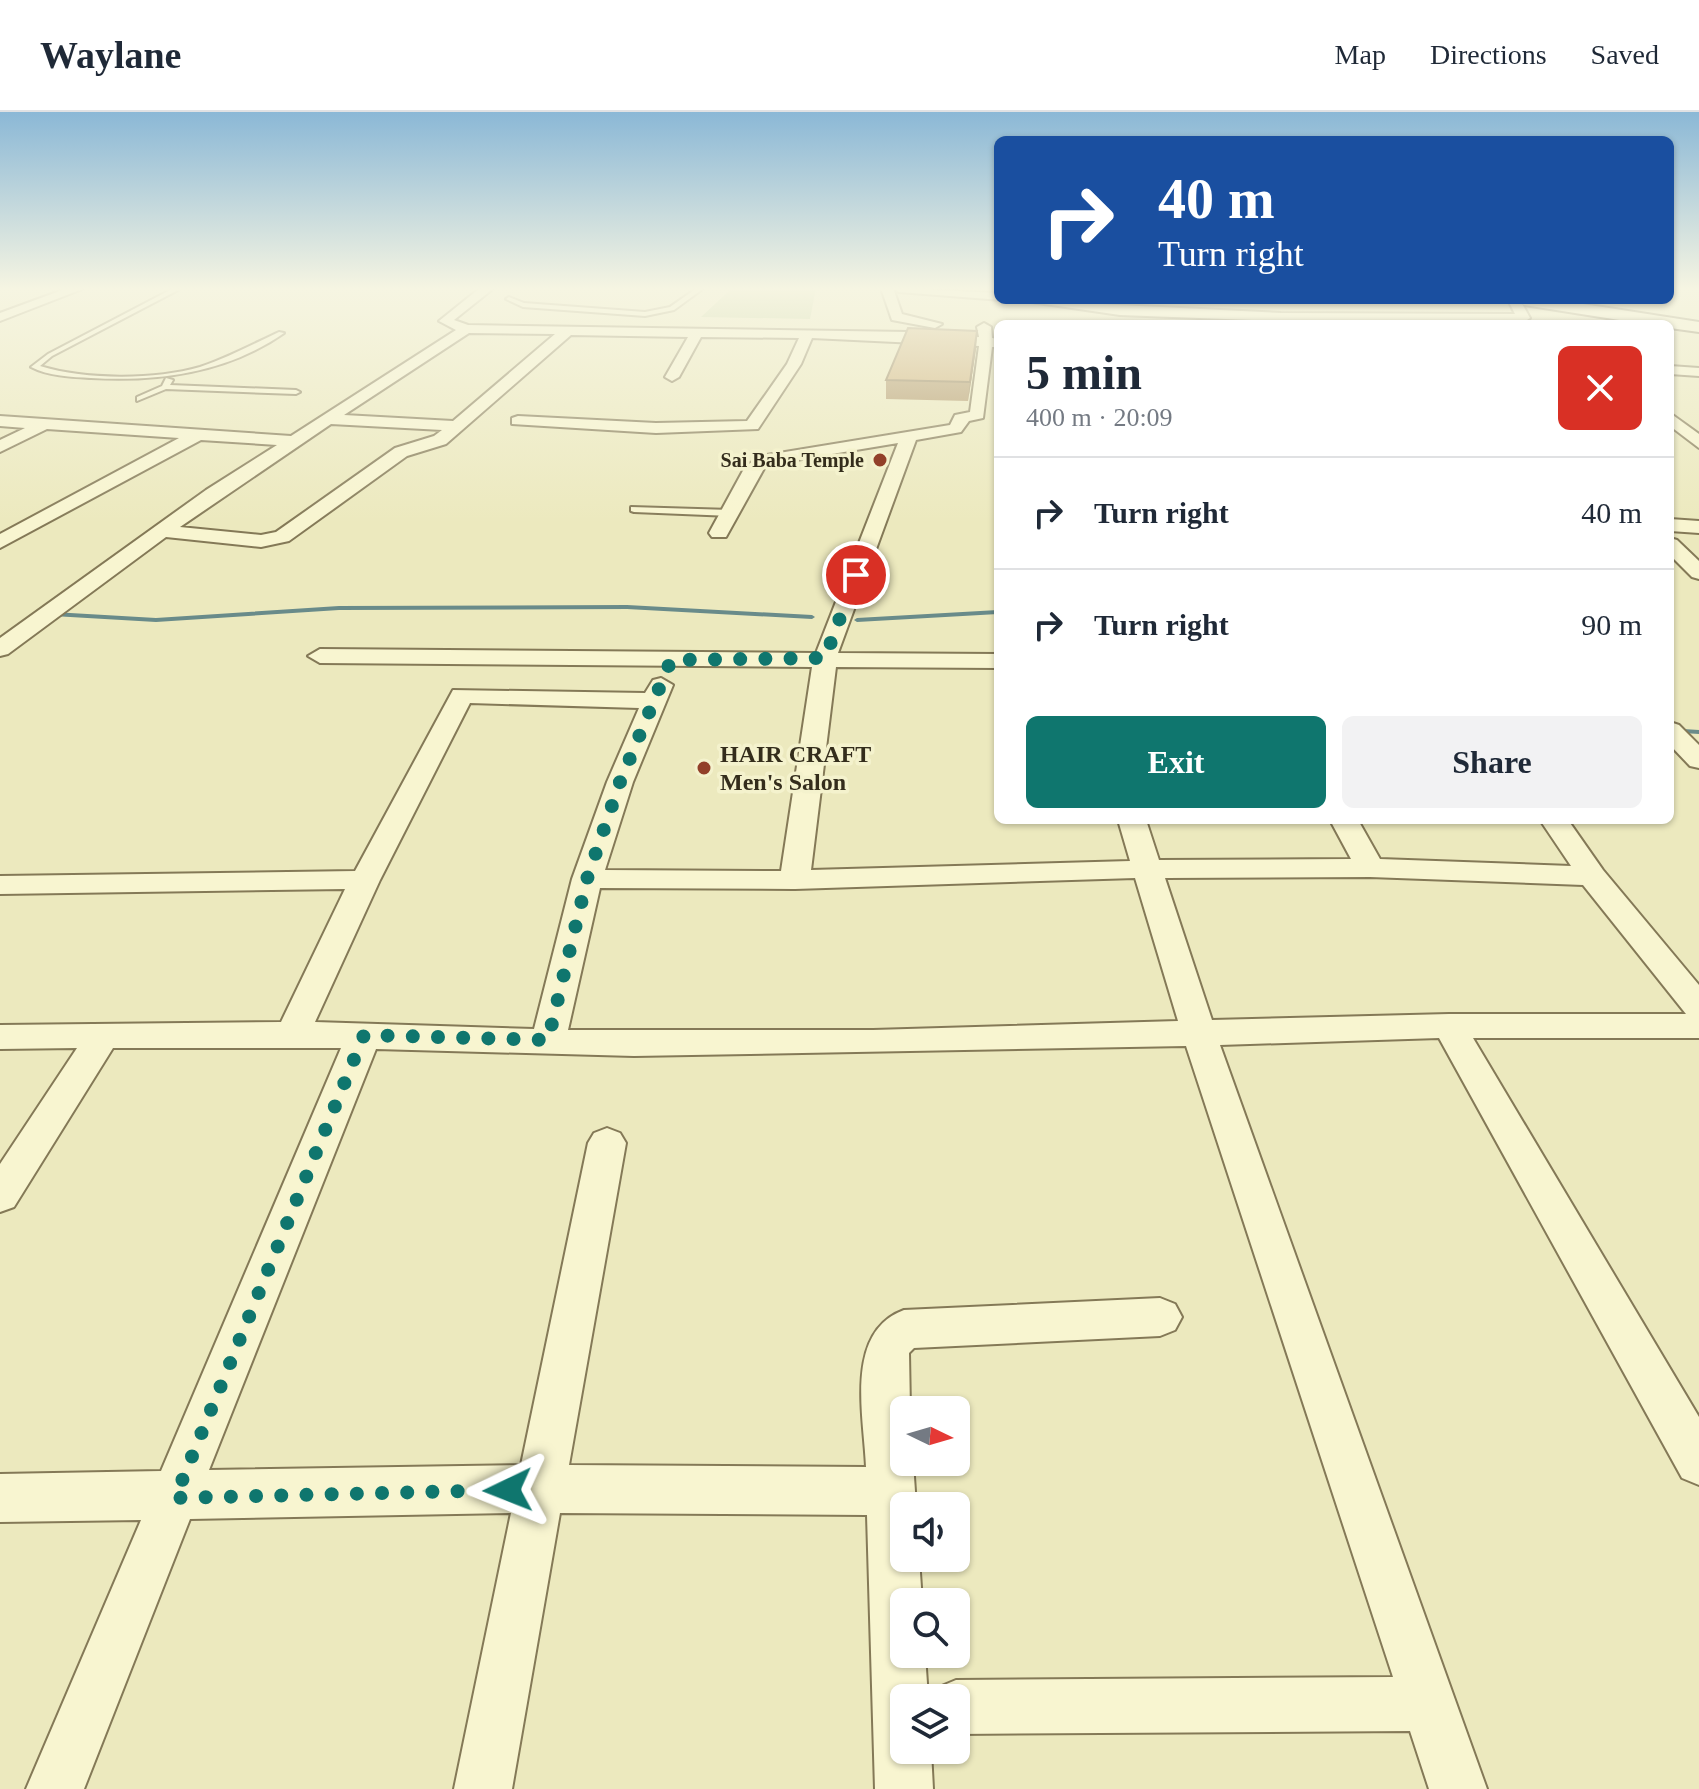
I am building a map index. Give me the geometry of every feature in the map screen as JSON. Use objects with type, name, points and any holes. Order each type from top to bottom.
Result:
[{"type":"street","points":[[0,649],[212,494],[409,366]]},
{"type":"street","points":[[165,531],[261,541],[282,537],[401,452],[433,445],[526,366]]},
{"type":"street","points":[[672,377],[678,366]]},
{"type":"street","points":[[518,421],[656,428],[752,426],[792,366]]},
{"type":"street","points":[[719,533],[754,467],[761,461],[909,436],[961,422],[977,415],[986,366]]},
{"type":"street","points":[[1674,370],[1699,372]]},
{"type":"street","points":[[329,419],[456,426]]},
{"type":"street","points":[[0,421],[296,441]]},
{"type":"street","points":[[1674,421],[1699,443]]},
{"type":"street","points":[[0,447],[44,424]]},
{"type":"street","points":[[0,542],[199,434]]},
{"type":"street","points":[[795,880],[825,658],[909,436]]},
{"type":"street","points":[[1674,525],[1699,527]]},
{"type":"street","points":[[1674,548],[1699,573]]},
{"type":"street","points":[[0,620],[38,619]]},
{"type":"street","points":[[320,656],[994,661]]},
{"type":"street","points":[[548,1040],[587,879],[620,782],[671,660]]},
{"type":"street","points":[[292,1034],[365,880],[462,695],[654,701]]},
{"type":"street","points":[[1674,734],[1699,760]]},
{"type":"street","points":[[1133,824],[1198,1031],[1458,1789]]},
{"type":"street","points":[[1346,824],[1370,868]]},
{"type":"street","points":[[1557,824],[1592,876],[1699,1007]]},
{"type":"street","points":[[587,879],[795,880],[1148,869],[1370,868],[1592,876]]},
{"type":"street","points":[[0,885],[365,880]]},
{"type":"street","points":[[1449,1026],[1699,1462]]},
{"type":"street","points":[[0,1037],[292,1034],[634,1044],[873,1042],[1449,1026],[1699,1026]]},
{"type":"street","points":[[0,1196],[104,1035]]},
{"type":"street","points":[[55,1789],[364,1035]]},
{"type":"street","points":[[483,1789],[607,1143]]},
{"type":"street","points":[[901,1684],[889,1491],[885,1365],[889,1344],[904,1329],[1160,1317]]},
{"type":"street","points":[[0,1498],[175,1498],[539,1489],[889,1491]]},
{"type":"street","points":[[970,1707],[1429,1704]]},
{"type":"street","points":[[903,1764],[904,1789]]},
{"type":"lane","points":[[36,366],[81,375],[169,378],[212,366]]},
{"type":"lane","points":[[165,387],[169,378]]},
{"type":"lane","points":[[140,399],[165,387],[296,392]]},
{"type":"lane","points":[[634,509],[729,513]]},
{"type":"building","points":[[892,366],[972,366],[970,382],[886,380]]},
{"type":"waterway","points":[[53,614],[156,620],[339,608],[627,607],[812,617]]},
{"type":"waterway","points":[[857,620],[994,612]]},
{"type":"waterway","points":[[1686,731],[1699,732]]},
{"type":"place","name":"Sai Baba Temple","points":[[880,460]]},
{"type":"place","name":"HAIR CRAFT Men's Salon","points":[[704,768]]},
{"type":"route","points":[[508,1490],[175,1498],[364,1035],[548,1040],[587,879],[620,782],[671,660],[825,658],[856,575]]}]
